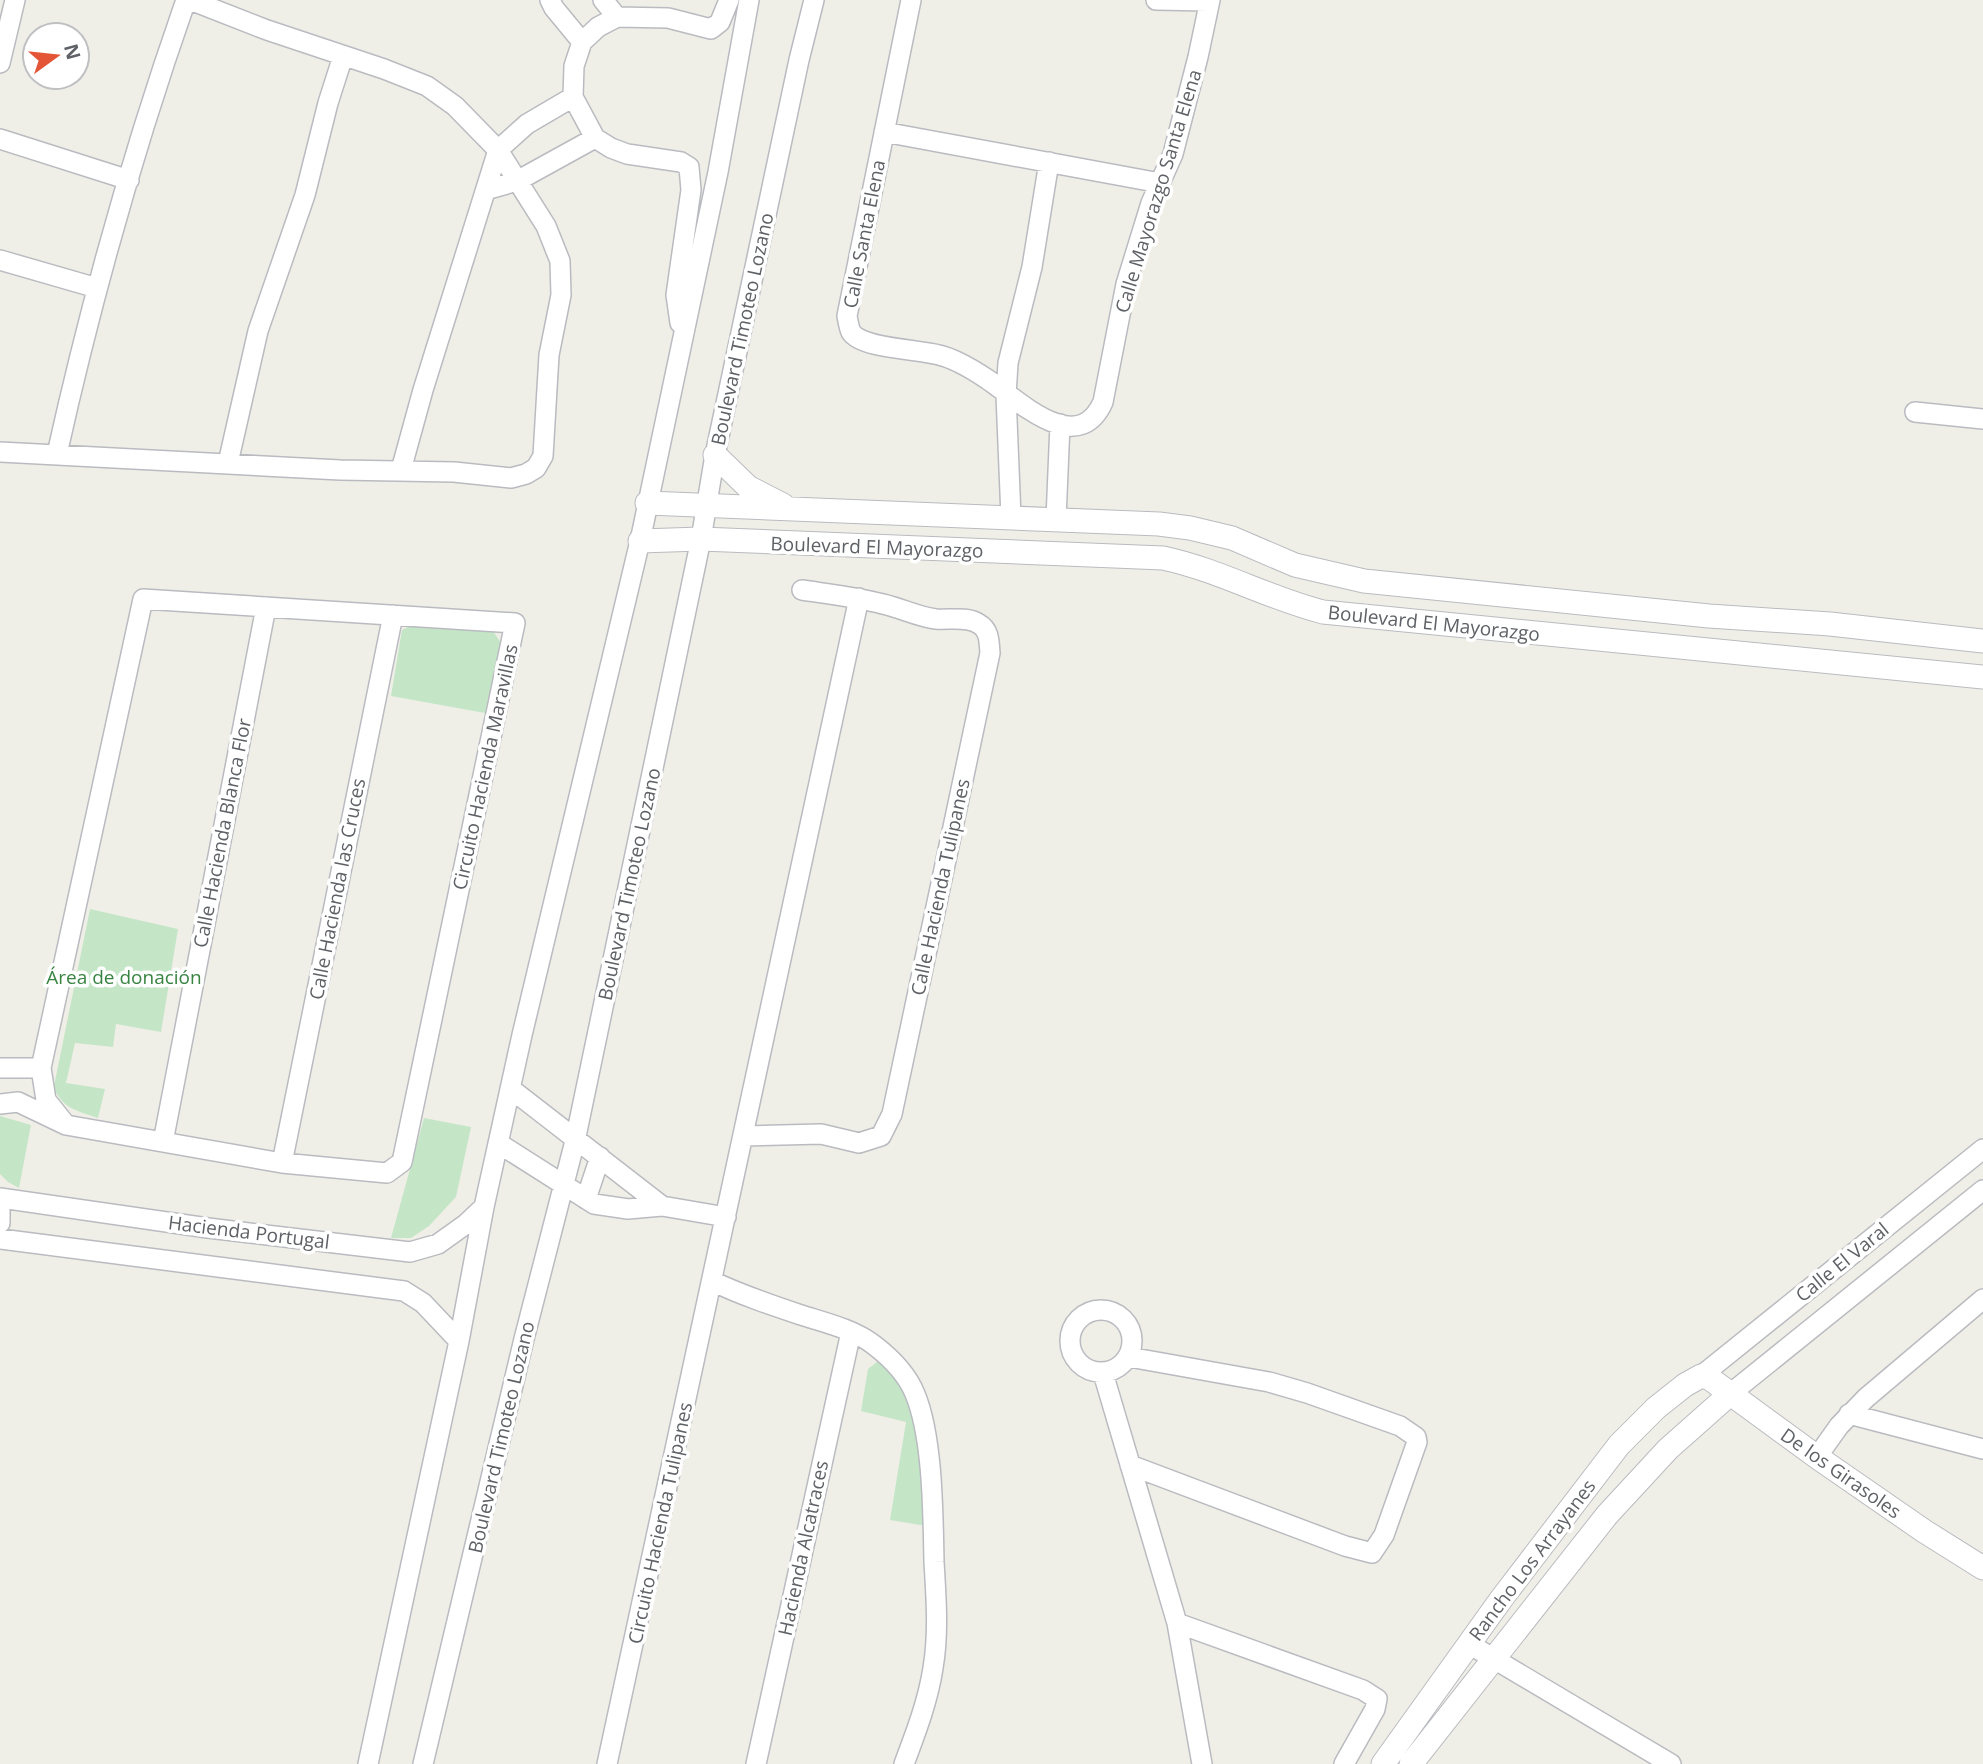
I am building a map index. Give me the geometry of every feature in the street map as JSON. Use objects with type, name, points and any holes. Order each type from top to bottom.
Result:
[{"type":"street","points":[[0,63],[15,0]]},
{"type":"street","points":[[0,452],[340,470],[454,472],[511,478],[526,474],[536,468],[543,456],[549,355],[561,295],[559,261],[546,226],[498,150],[455,106],[427,86],[188,0],[165,60],[97,288],[57,454]]},
{"type":"street","points":[[550,0],[582,42]]},
{"type":"street","points":[[603,0],[617,17]]},
{"type":"street","points":[[683,336],[676,295],[691,190],[689,167],[681,162],[627,154],[595,138],[573,97],[574,66],[582,42],[598,27],[617,17],[668,18],[711,29],[720,22],[729,0]]},
{"type":"street","points":[[368,1764],[510,1089],[640,541],[718,172],[749,0]]},
{"type":"street","name":"Boulevard Timoteo Lozano","points":[[423,1764],[524,1339],[575,1141],[701,540],[715,455],[814,0]]},
{"type":"street","name":"Calle Santa Elena","points":[[911,0],[847,316],[852,332],[860,339],[874,344],[928,352],[953,360],[990,381],[1029,411],[1060,424]]},
{"type":"street","points":[[1156,0],[1210,1]]},
{"type":"street","name":"Calle Mayorazgo Santa Elena","points":[[1060,424],[1081,424],[1091,420],[1103,402],[1126,284],[1151,203],[1173,154],[1210,1]]},
{"type":"street","points":[[228,463],[258,331],[305,195],[343,56]]},
{"type":"street","points":[[401,470],[423,390],[498,150],[527,124],[573,97]]},
{"type":"street","points":[[884,132],[1160,183]]},
{"type":"street","points":[[486,190],[517,180],[595,138]]},
{"type":"street","points":[[0,139],[129,180]]},
{"type":"street","points":[[1043,552],[1022,539],[1011,517],[1006,395],[1008,363],[1032,267],[1049,162]]},
{"type":"street","points":[[0,260],[97,288]]},
{"type":"street","points":[[1915,412],[1983,419]]},
{"type":"street","points":[[1056,519],[1060,424]]},
{"type":"street","points":[[715,455],[748,487],[789,508]]},
{"type":"street","name":"Boulevard El Mayorazgo","points":[[647,503],[1159,524],[1212,533],[1261,549],[1295,565],[1364,581],[1709,616],[1830,624],[1983,640]]},
{"type":"street","name":"Boulevard El Mayorazgo","points":[[640,541],[701,540],[1163,558],[1217,572],[1291,604],[1323,612],[1983,677]]},
{"type":"street","name":"Calle Hacienda Tulipanes","points":[[743,1136],[821,1134],[859,1143],[881,1136],[892,1114],[990,653],[986,630],[979,623],[929,618],[859,598],[802,590]]},
{"type":"street","points":[[498,1143],[594,1204],[611,1208],[645,1209],[662,1206],[726,1217],[859,598]]},
{"type":"street","name":"Circuito Hacienda Maravillas","points":[[0,1104],[18,1102],[66,1125],[282,1163],[387,1173],[402,1162],[515,623],[143,599],[41,1068]]},
{"type":"street","name":"Calle Hacienda Blanca Flor","points":[[163,1142],[266,607]]},
{"type":"street","name":"Calle Hacienda las Cruces","points":[[282,1163],[393,615]]},
{"type":"street","points":[[0,1068],[41,1068],[46,1100],[66,1125]]},
{"type":"street","points":[[510,1089],[662,1206]]},
{"type":"street","name":"Calle El Varal","points":[[1701,1376],[1983,1149]]},
{"type":"street","points":[[586,1199],[600,1157]]},
{"type":"street","name":"Calle El Varal","points":[[1730,1394],[1983,1189]]},
{"type":"street","name":"Hacienda Portugal","points":[[0,1198],[208,1228],[410,1252],[438,1244],[484,1207]]},
{"type":"street","points":[[0,1206],[0,1223]]},
{"type":"street","name":"Circuito Hacienda Tulipanes","points":[[607,1764],[726,1217]]},
{"type":"street","name":"Hacienda Portugal","points":[[0,1239],[404,1291],[423,1303],[459,1341]]},
{"type":"street","points":[[712,1282],[745,1297],[851,1332],[873,1344],[889,1357],[907,1378],[921,1413],[932,1506],[936,1649],[925,1706],[904,1764]]},
{"type":"street","points":[[1817,1457],[1849,1413],[1983,1298]]},
{"type":"street","points":[[1108,1310],[1125,1320],[1133,1338],[1129,1357],[1118,1368],[1103,1373],[1084,1367],[1072,1352],[1070,1343],[1074,1324],[1089,1311],[1108,1310]]},
{"type":"street","name":"Hacienda Alcatraces","points":[[756,1764],[851,1332]]},
{"type":"street","points":[[1129,1357],[1269,1382],[1307,1393],[1400,1426],[1416,1437],[1417,1441],[1384,1535],[1373,1553],[1345,1546],[1130,1465]]},
{"type":"street","points":[[1103,1373],[1177,1623],[1202,1764]]},
{"type":"street","name":"De los Girasoles","points":[[1701,1376],[1709,1378],[1817,1457],[1983,1568]]},
{"type":"street","name":"Rancho Los Arrayanes","points":[[1383,1764],[1469,1644],[1619,1445],[1656,1408],[1701,1376]]},
{"type":"street","name":"Rancho Los Arrayanes","points":[[1411,1764],[1607,1515],[1668,1449],[1730,1394]]},
{"type":"street","points":[[1849,1413],[1983,1449]]},
{"type":"street","points":[[1177,1623],[1363,1690],[1377,1699],[1375,1709],[1344,1764]]},
{"type":"street","points":[[1469,1644],[1671,1764]]},
{"type":"green space","points":[[420,621],[491,628],[501,643],[485,713],[391,696],[402,630]]},
{"type":"green space","name":"Área de donación","points":[[90,909],[178,929],[161,1032],[116,1024],[113,1047],[75,1043],[66,1083],[105,1089],[98,1118],[65,1104],[54,1086]]},
{"type":"green space","points":[[0,1116],[31,1125],[19,1188],[0,1174]]},
{"type":"green space","points":[[424,1118],[471,1127],[456,1197],[429,1226],[411,1238],[391,1238]]},
{"type":"green space","points":[[878,1361],[883,1362],[914,1405],[933,1527],[890,1520],[906,1422],[861,1411],[868,1369]]}]
